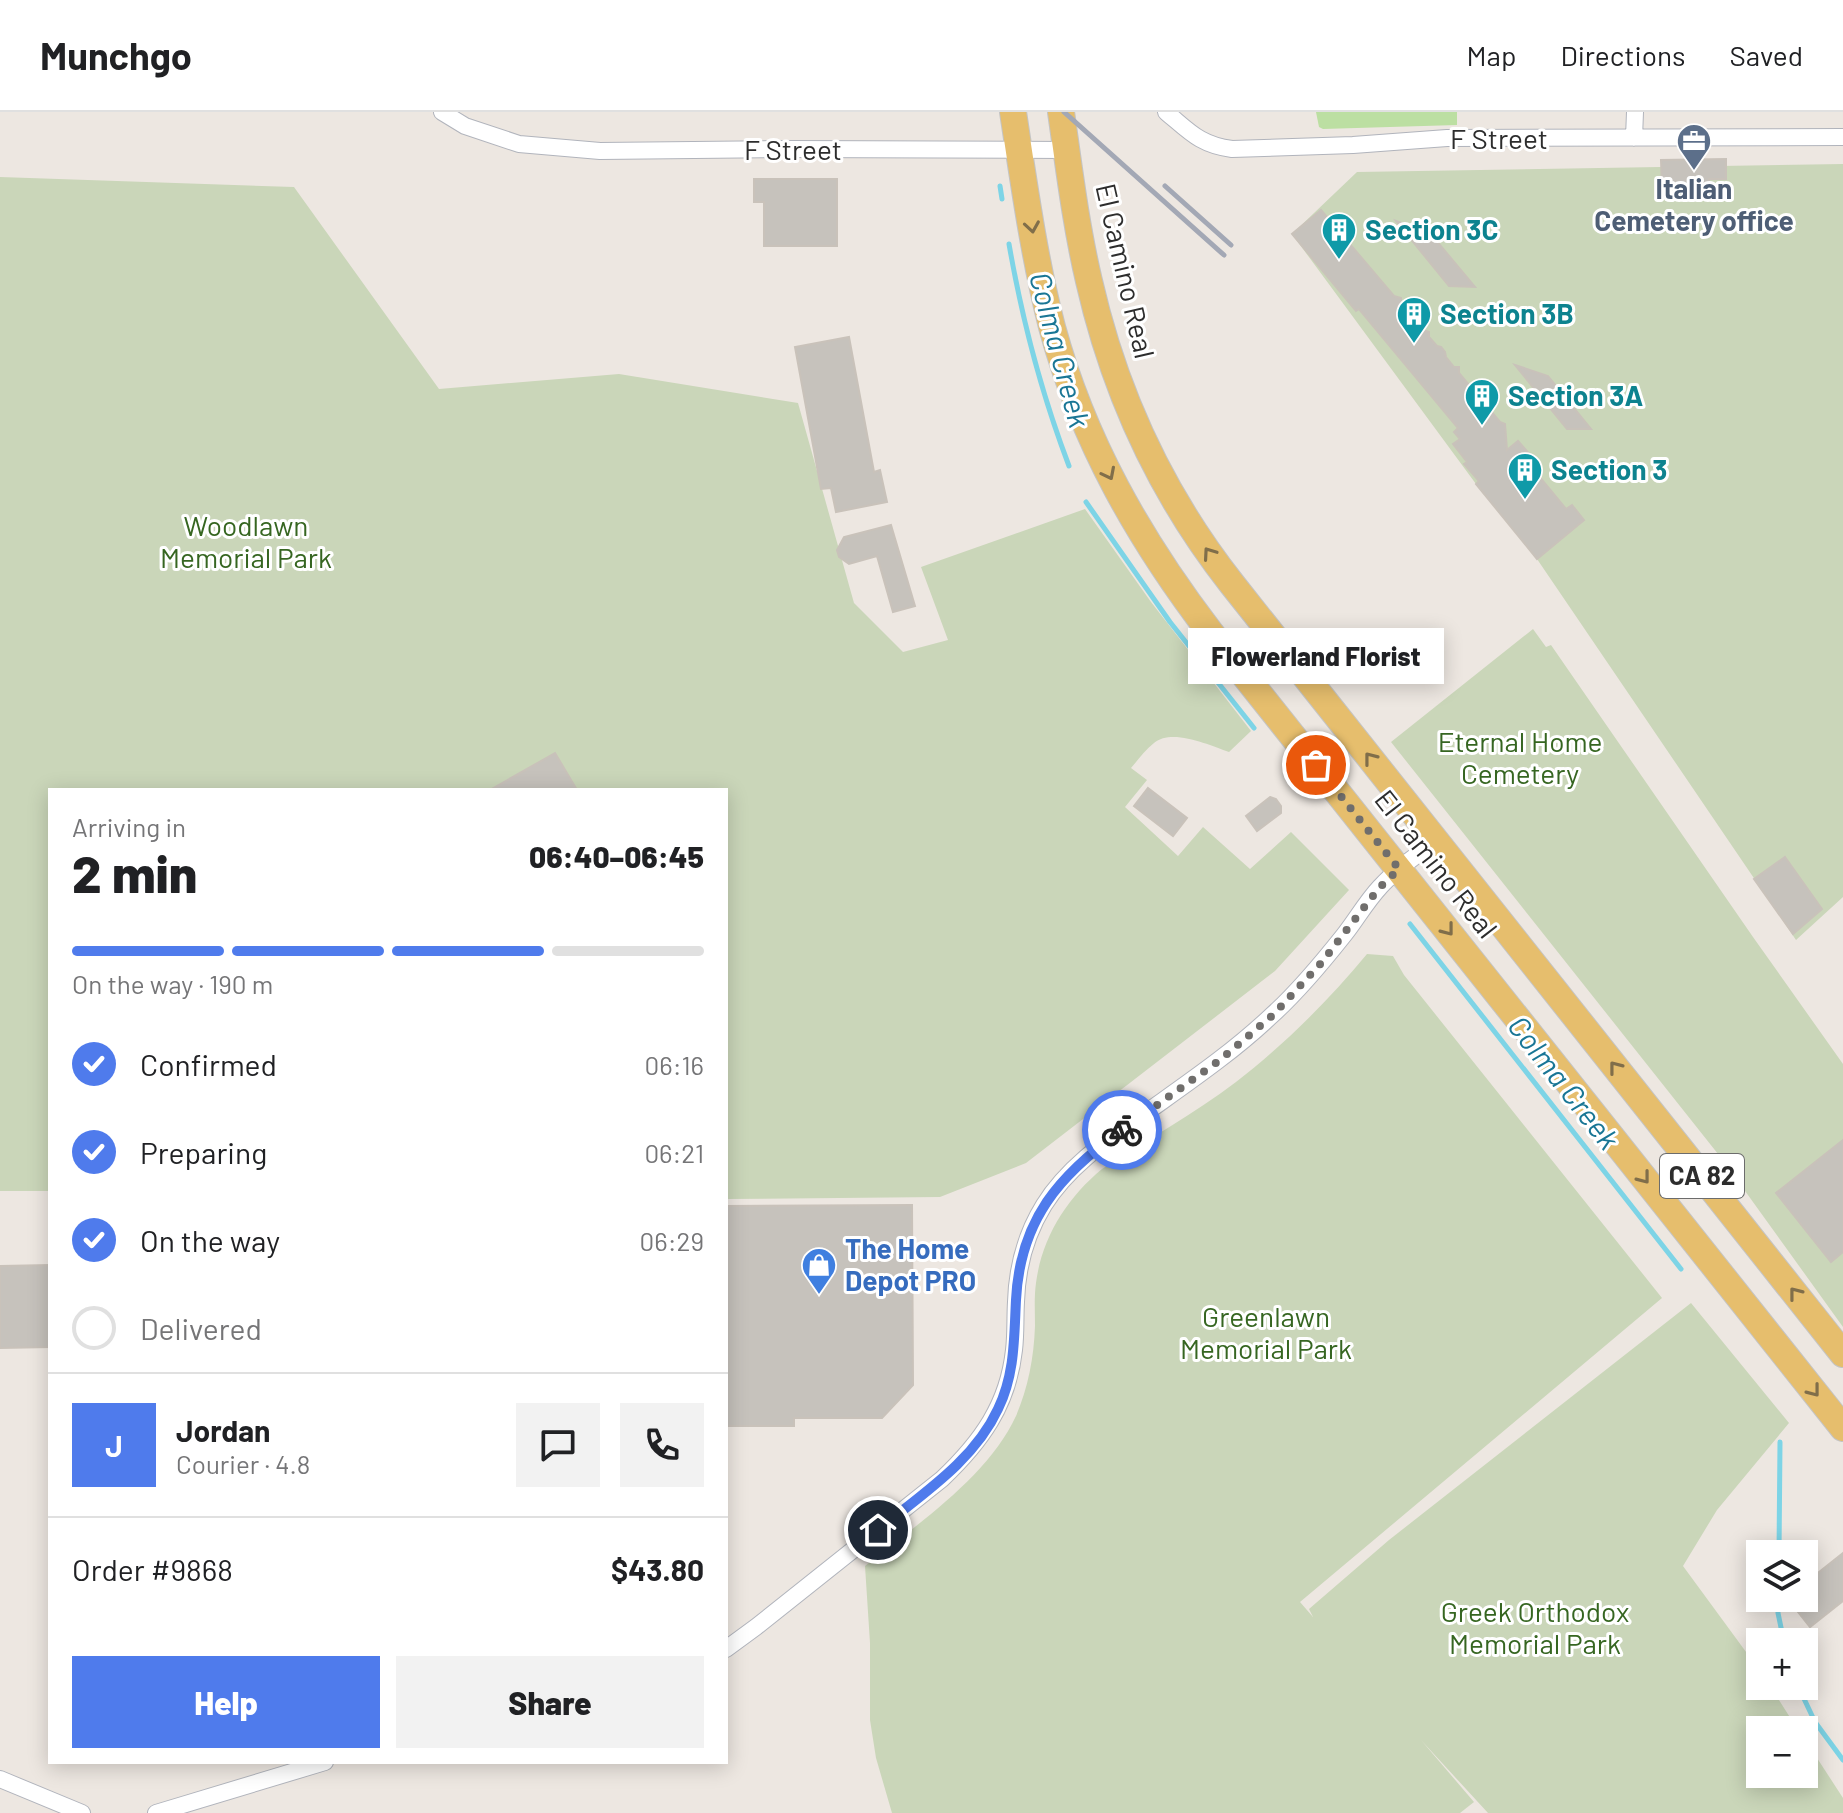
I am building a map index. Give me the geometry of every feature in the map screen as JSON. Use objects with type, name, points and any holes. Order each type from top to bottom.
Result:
[{"type":"main road","name":"El Camino Real","points":[[1013,112],[1041,278],[1057,342],[1088,431],[1121,499],[1150,548],[1187,602],[1843,1428]]},
{"type":"main road","name":"El Camino Real","points":[[1061,112],[1085,261],[1100,325],[1121,388],[1156,465],[1189,523],[1221,570],[1843,1354]]},
{"type":"street","name":"F Street","points":[[442,112],[465,126],[519,144],[600,151],[1067,150]]},
{"type":"street","name":"F Street","points":[[1166,112],[1197,138],[1213,146],[1232,149],[1447,138],[1843,137]]},
{"type":"street","points":[[1634,138],[1635,112]]},
{"type":"street","points":[[728,1648],[930,1488],[964,1458],[983,1434],[998,1409],[1009,1379],[1022,1258],[1042,1208],[1055,1188],[1090,1154],[1220,1060],[1273,1015],[1322,962],[1379,888],[1436,841]]},
{"type":"street","points":[[156,1813],[318,1764]]},
{"type":"street","points":[[0,1779],[82,1813]]},
{"type":"green space","points":[[1316,112],[1457,112],[1457,125],[1323,129],[1319,127]]},
{"type":"green space","points":[[1843,164],[1843,897],[1796,940],[1537,559],[1476,484],[1292,234],[1357,172]]},
{"type":"green space","name":"Woodlawn Memorial Park","points":[[0,177],[294,187],[439,389],[619,374],[798,403],[854,603],[903,652],[948,640],[921,567],[1085,509],[1151,602],[1251,731],[1229,752],[1180,737],[1154,743],[1131,768],[1147,780],[1125,807],[1178,856],[1203,827],[1250,869],[1291,832],[1349,890],[1275,971],[1026,1163],[940,1197],[728,1199],[728,788],[48,788],[48,1191],[0,1191]]},
{"type":"green space","name":"Eternal Home Cemetery","points":[[1533,629],[1546,647],[1551,645],[1843,1064],[1843,1327],[1722,1159],[1391,742]]},
{"type":"green space","name":"Greenlawn Memorial Park","points":[[1367,954],[1393,956],[1404,975],[1662,1298],[1300,1602],[1313,1617],[1309,1609],[1389,1540],[1691,1303],[1789,1423],[1717,1510],[1683,1566],[1746,1652],[1746,1700],[1779,1700],[1789,1716],[1746,1716],[1746,1788],[1818,1788],[1818,1760],[1843,1798],[1843,1813],[1488,1813],[1421,1740],[1474,1802],[1460,1813],[892,1813],[876,1758],[870,1720],[870,1643],[865,1566],[949,1498],[1004,1438],[1016,1416],[1030,1372],[1039,1266],[1050,1234],[1067,1206],[1102,1169],[1204,1105],[1254,1068],[1337,989]]},
{"type":"building","name":"Italian Cemetery office","points":[[1726,159],[1726,179],[1709,179],[1709,187],[1662,188],[1661,160]]},
{"type":"building","points":[[754,179],[837,179],[837,246],[764,246],[764,202],[754,202]]},
{"type":"building","points":[[1321,210],[1394,296],[1401,298],[1401,304],[1409,313],[1415,314],[1415,320],[1423,330],[1429,332],[1429,337],[1441,347],[1454,367],[1459,367],[1459,373],[1505,424],[1507,450],[1518,441],[1533,458],[1528,463],[1566,509],[1572,505],[1584,520],[1537,559],[1476,484],[1479,481],[1464,464],[1467,462],[1453,444],[1460,439],[1454,432],[1458,428],[1292,234]]},
{"type":"building","points":[[1396,221],[1430,233],[1475,287],[1449,286]]},
{"type":"building","points":[[849,337],[874,472],[880,470],[887,502],[836,512],[831,488],[821,489],[795,347]]},
{"type":"building","points":[[1515,365],[1548,376],[1591,429],[1567,429]]},
{"type":"building","points":[[891,525],[915,606],[893,612],[877,556],[849,564],[839,557],[837,550],[844,537]]},
{"type":"building","points":[[555,753],[576,788],[494,788]]},
{"type":"building","points":[[1148,788],[1187,818],[1173,836],[1134,806]]},
{"type":"building","points":[[1270,797],[1281,806],[1281,813],[1257,831],[1246,816]]},
{"type":"building","points":[[1785,857],[1822,909],[1793,934],[1754,879]]},
{"type":"building","points":[[1843,1140],[1843,1252],[1831,1262],[1776,1193]]},
{"type":"building","name":"The Home Depot PRO","points":[[912,1205],[913,1385],[882,1418],[794,1418],[794,1426],[728,1426],[728,1206]]},
{"type":"building","points":[[48,1265],[48,1347],[0,1348],[0,1266]]},
{"type":"building","points":[[1843,1553],[1843,1601],[1810,1627],[1798,1612],[1818,1612],[1818,1573]]},
{"type":"waterway","name":"Colma Creek","points":[[1000,186],[1002,199]]},
{"type":"waterway","name":"Colma Creek","points":[[1009,244],[1034,356],[1069,466]]},
{"type":"waterway","name":"Colma Creek","points":[[1086,502],[1170,622],[1254,728]]},
{"type":"waterway","name":"Colma Creek","points":[[1410,924],[1681,1269]]},
{"type":"waterway","name":"Colma Creek","points":[[1779,1540],[1780,1442]]},
{"type":"waterway","name":"Colma Creek","points":[[1778,1612],[1781,1628]]},
{"type":"waterway","name":"Colma Creek","points":[[1805,1700],[1815,1722],[1843,1760]]},
{"type":"railway","points":[[1064,112],[1224,255]]},
{"type":"railway","points":[[1165,186],[1231,245]]},
{"type":"way so far","points":[[1122,1130],[1220,1060],[1273,1015],[1322,962],[1379,888],[1399,869],[1316,765]]},
{"type":"place","name":"Italian Cemetery office","points":[[1694,172]]},
{"type":"place","name":"Section 3C","points":[[1339,261]]},
{"type":"place","name":"Section 3B","points":[[1414,345]]},
{"type":"place","name":"Section 3A","points":[[1482,427]]},
{"type":"place","name":"Section 3","points":[[1525,501]]},
{"type":"place","name":"Flowerland Florist","points":[[1316,765]]},
{"type":"place","name":"The Home Depot PRO","points":[[819,1296]]},
{"type":"route","points":[[878,1530],[942,1479],[983,1434],[998,1409],[1009,1379],[1014,1352],[1018,1280],[1030,1234],[1055,1188],[1090,1154],[1122,1130]]},
{"type":"park label","name":"Greek Orthodox Memorial Park","points":[[1535,1628]]}]
